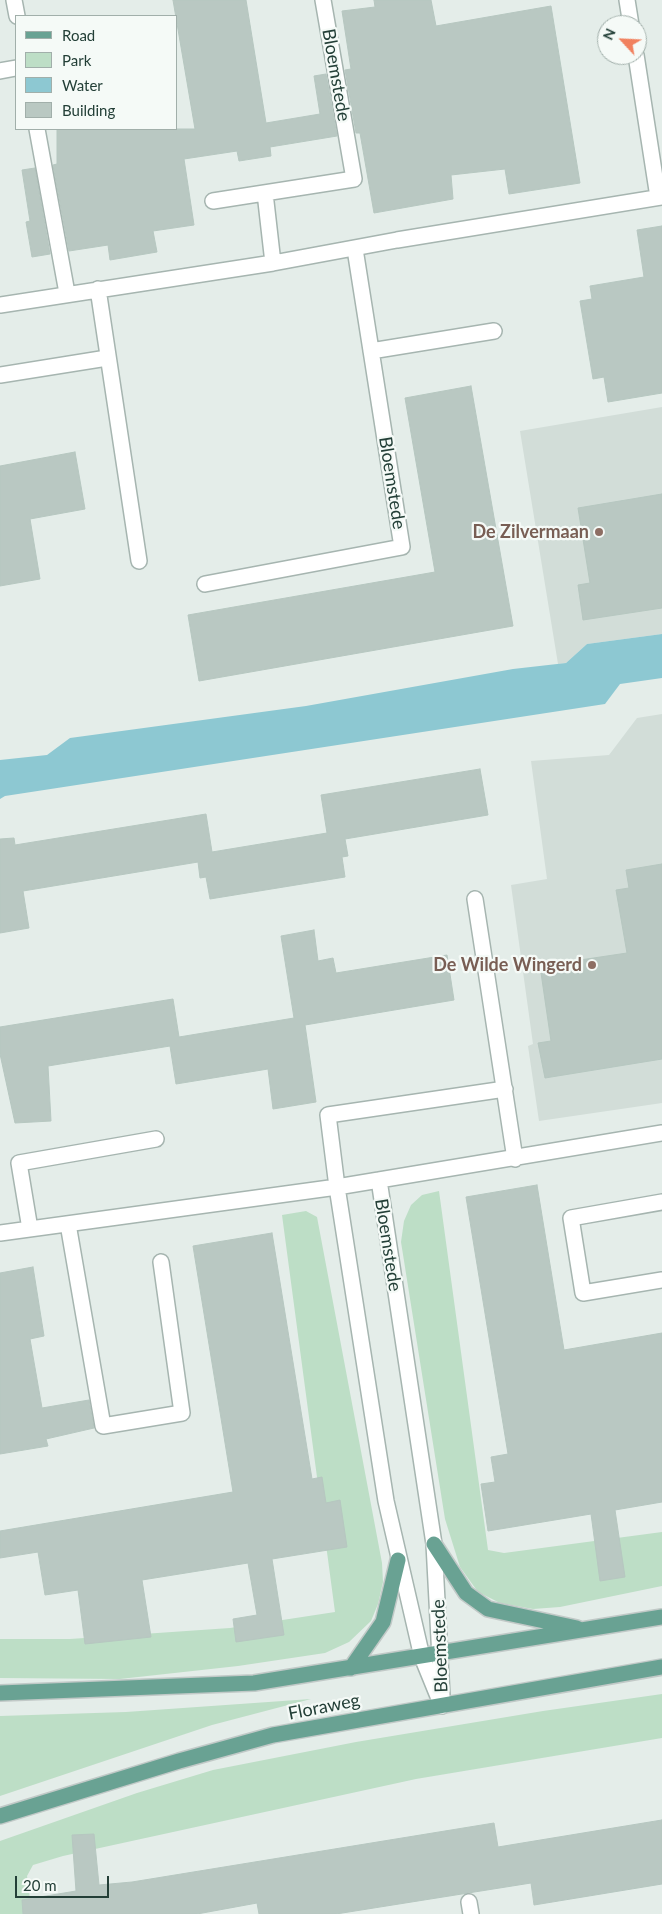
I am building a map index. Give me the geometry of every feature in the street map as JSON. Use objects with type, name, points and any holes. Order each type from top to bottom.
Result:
[{"type":"main road","points":[[434,1544],[466,1593],[488,1609],[586,1630]]},
{"type":"main road","points":[[351,1668],[383,1622],[398,1560]]},
{"type":"main road","name":"Floraweg","points":[[0,1693],[254,1683],[662,1617]]},
{"type":"main road","name":"Floraweg","points":[[0,1816],[179,1761],[273,1736],[662,1667]]},
{"type":"street","points":[[14,0],[16,15]]},
{"type":"street","name":"Bloemstede","points":[[213,201],[354,179],[323,0]]},
{"type":"street","points":[[627,0],[629,15]]},
{"type":"street","points":[[0,305],[67,293],[273,263],[397,240],[660,197],[638,65]]},
{"type":"street","points":[[0,71],[15,68]]},
{"type":"street","points":[[36,130],[67,293]]},
{"type":"street","points":[[265,194],[273,263]]},
{"type":"street","name":"Bloemstede","points":[[205,584],[402,547],[355,249]]},
{"type":"street","points":[[98,289],[139,561]]},
{"type":"street","points":[[371,351],[494,331]]},
{"type":"street","points":[[0,375],[107,358]]},
{"type":"street","points":[[475,899],[515,1159]]},
{"type":"street","points":[[337,1187],[328,1115],[505,1089]]},
{"type":"street","name":"Bloemstede","points":[[0,1234],[337,1187],[515,1159],[662,1133]]},
{"type":"street","points":[[30,1229],[19,1163],[156,1139]]},
{"type":"street","name":"Bloemstede","points":[[379,1180],[434,1544],[441,1653],[442,1706]]},
{"type":"street","name":"Bloemstede","points":[[337,1187],[384,1491],[398,1560],[422,1657],[442,1706]]},
{"type":"street","points":[[662,1202],[571,1218],[583,1293],[662,1280]]},
{"type":"street","points":[[68,1224],[103,1426],[182,1414],[161,1262]]},
{"type":"shaded area","name":"De Zilvermaan","points":[[662,407],[662,634],[587,644],[566,663],[558,664],[520,431]]},
{"type":"shaded area","name":"De Wilde Wingerd","points":[[662,714],[662,1103],[539,1121],[528,1046],[533,1044],[511,885],[547,879],[531,761],[609,755],[637,718]]},
{"type":"green space","points":[[439,1191],[488,1550],[504,1553],[662,1532],[662,1586],[560,1607],[533,1609],[500,1603],[478,1592],[460,1567],[445,1519],[401,1242],[404,1221],[411,1205],[422,1195]]},
{"type":"green space","points":[[306,1211],[317,1217],[382,1563],[383,1582],[378,1604],[371,1621],[349,1642],[325,1653],[238,1666],[120,1679],[0,1678],[0,1639],[70,1639],[230,1628],[335,1612],[282,1215]]},
{"type":"green space","points":[[662,1694],[662,1738],[416,1779],[63,1856],[33,1865],[27,1876],[32,1914],[0,1914],[0,1841],[137,1793],[213,1770],[356,1742],[543,1711]]},
{"type":"green space","points":[[311,1699],[212,1725],[0,1796],[0,1716],[126,1712]]},
{"type":"water","points":[[662,634],[662,678],[620,684],[605,704],[5,796],[0,799],[0,760],[47,755],[70,738],[306,706],[513,669],[566,663],[587,644]]},
{"type":"building","points":[[173,0],[246,0],[266,123],[320,114],[314,76],[326,74],[337,136],[270,147],[271,156],[239,161],[237,151],[184,159],[194,225],[153,231],[157,252],[110,260],[108,245],[69,251],[53,165],[57,164],[57,130],[195,129],[178,29],[178,15],[176,15]]},
{"type":"building","points":[[374,0],[431,0],[436,26],[551,6],[580,183],[509,194],[505,169],[451,175],[453,199],[374,213],[360,133],[356,133],[345,70],[351,69],[342,11],[375,7]]},
{"type":"building","points":[[35,168],[50,254],[32,257],[26,222],[30,221],[22,170]]},
{"type":"building","points":[[662,226],[662,393],[608,402],[604,377],[593,379],[580,301],[592,299],[590,286],[644,277],[637,230]]},
{"type":"building","points":[[471,386],[513,626],[199,681],[188,615],[435,572],[405,398]]},
{"type":"building","points":[[75,452],[85,509],[30,519],[40,579],[0,586],[0,466]]},
{"type":"building","points":[[662,494],[662,608],[583,620],[578,585],[590,583],[578,508]]},
{"type":"building","points":[[480,769],[488,815],[345,839],[348,856],[342,857],[345,877],[210,899],[206,877],[200,878],[198,862],[23,891],[29,928],[0,933],[0,839],[14,838],[15,845],[206,814],[212,852],[327,833],[321,795]]},
{"type":"building","points":[[662,864],[662,1059],[545,1078],[538,1043],[551,1041],[540,966],[627,953],[616,890],[629,888],[626,870]]},
{"type":"building","points":[[314,930],[318,961],[333,958],[336,973],[447,955],[454,1000],[305,1025],[316,1102],[273,1109],[268,1069],[176,1084],[170,1046],[48,1066],[51,1121],[15,1123],[0,1054],[0,1027],[173,999],[179,1037],[294,1018],[281,936]]},
{"type":"building","points":[[537,1185],[564,1350],[662,1333],[662,1502],[615,1510],[625,1577],[600,1581],[591,1514],[488,1531],[481,1484],[495,1482],[491,1457],[508,1454],[466,1197]]},
{"type":"building","points":[[272,1233],[312,1479],[322,1477],[326,1503],[340,1500],[347,1547],[272,1559],[284,1635],[236,1642],[233,1619],[257,1615],[248,1563],[142,1580],[151,1637],[85,1644],[78,1590],[45,1595],[38,1552],[0,1558],[0,1531],[233,1492],[193,1246]]},
{"type":"building","points":[[33,1267],[44,1336],[30,1339],[42,1408],[89,1400],[94,1428],[46,1439],[48,1446],[0,1454],[0,1273]]},
{"type":"building","points":[[662,1820],[662,1884],[534,1905],[531,1883],[336,1914],[259,1914],[257,1903],[197,1914],[23,1914],[22,1900],[76,1891],[72,1835],[94,1834],[99,1885],[132,1882],[494,1823],[498,1847]]},
{"type":"place","name":"De Zilvermaan","points":[[599,532]]},
{"type":"place","name":"De Wilde Wingerd","points":[[592,965]]}]
